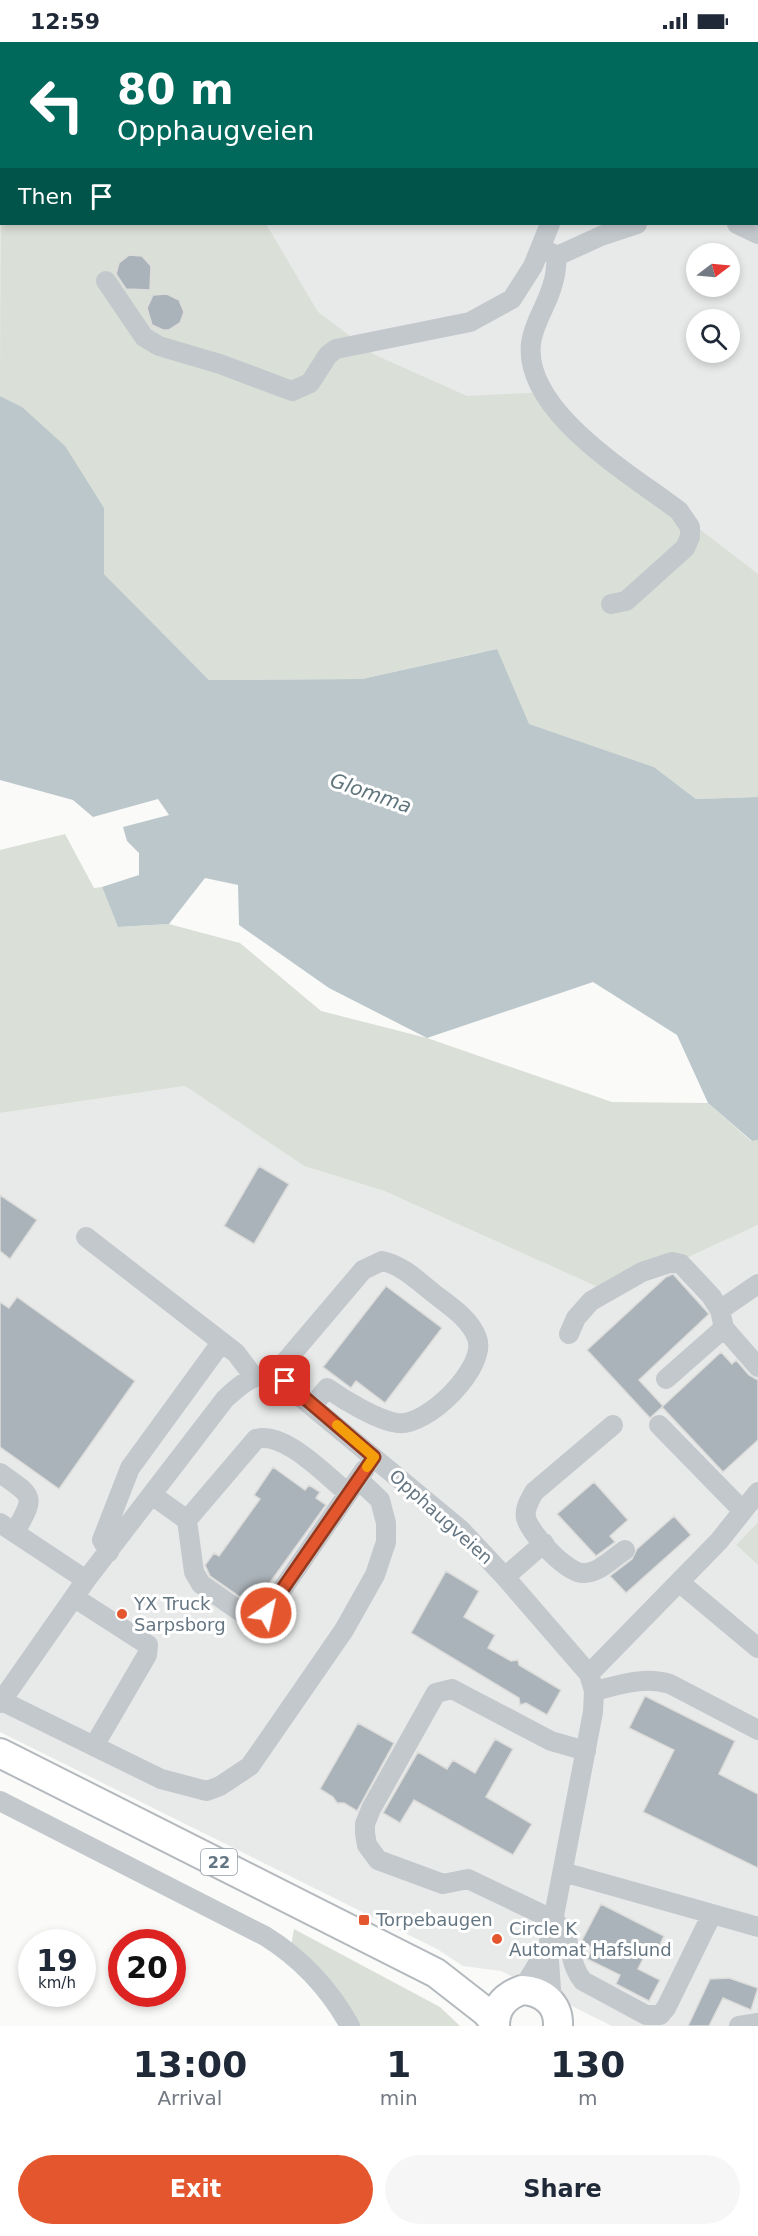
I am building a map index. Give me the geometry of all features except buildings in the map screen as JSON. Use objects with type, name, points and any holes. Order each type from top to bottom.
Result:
[{"type":"highway","name":"22","points":[[0,1753],[436,1973],[486,2012],[495,2024]]},
{"type":"highway","name":"22","points":[[436,1973],[518,1992],[537,1992],[559,2018]]},
{"type":"highway","name":"22","points":[[495,2024],[499,2006],[518,1992]]},
{"type":"street","points":[[550,225],[549,252],[553,284],[531,341],[532,369],[537,383],[550,403],[573,429],[679,511],[690,527],[689,542],[670,563],[626,601],[611,604]]},
{"type":"street","points":[[106,281],[144,337],[159,346],[220,364],[292,391],[310,383],[328,355],[336,349],[470,322],[512,299],[533,266],[549,252],[634,225]]},
{"type":"street","points":[[739,225],[758,234]]},
{"type":"street","points":[[86,1237],[244,1362],[254,1377]]},
{"type":"street","points":[[187,1520],[256,1439],[266,1436],[288,1444],[353,1486],[380,1500],[386,1523],[386,1542],[375,1575],[344,1630],[250,1766],[220,1786],[207,1791],[161,1779],[0,1702],[86,1580],[225,1399],[254,1377],[263,1374],[274,1375],[363,1270],[382,1261],[404,1270],[459,1314],[478,1338],[477,1361],[448,1398],[405,1424],[390,1421],[354,1406],[327,1388],[314,1405]]},
{"type":"street","points":[[569,1334],[576,1318],[591,1301],[642,1272],[672,1262],[681,1264],[711,1296],[722,1319],[758,1367]]},
{"type":"street","points":[[666,1380],[758,1284]]},
{"type":"street","points":[[109,1552],[102,1540],[130,1468],[221,1343]]},
{"type":"street","name":"Opphaugveien","points":[[274,1375],[314,1405],[460,1530],[505,1577],[592,1682]]},
{"type":"street","points":[[613,1425],[534,1492],[526,1506],[526,1518],[565,1567],[575,1573],[596,1570],[625,1550]]},
{"type":"street","points":[[659,1425],[743,1511]]},
{"type":"street","points":[[152,1495],[187,1520],[194,1572],[201,1584],[248,1617],[255,1619],[266,1613],[374,1457]]},
{"type":"street","points":[[0,1473],[26,1491],[29,1497],[29,1508],[8,1528],[86,1580]]},
{"type":"street","points":[[518,1992],[548,1947],[586,1751],[592,1682],[679,1582],[719,1541],[758,1492]]},
{"type":"street","points":[[505,1577],[544,1543]]},
{"type":"street","points":[[679,1582],[758,1648]]},
{"type":"street","points":[[75,1598],[148,1646],[147,1655],[94,1746]]},
{"type":"street","points":[[592,1682],[659,1680],[758,1730]]},
{"type":"street","points":[[586,1751],[551,1741],[452,1689],[436,1693],[365,1824],[367,1845],[378,1860],[443,1884],[468,1879],[554,1920],[564,1930],[570,1942],[577,1974],[583,1982],[653,2017],[666,2008],[712,1914]]},
{"type":"street","points":[[0,1801],[265,1936],[290,1952],[310,1970],[337,2002],[350,2026]]},
{"type":"street","points":[[563,1872],[758,1927]]},
{"type":"street","points":[[548,1947],[559,2018]]},
{"type":"street","points":[[739,2026],[758,2023]]},
{"type":"shaded area","points":[[1,225],[758,225],[758,797],[0,396]]},
{"type":"shaded area","points":[[1,225],[267,225],[318,312],[375,355],[467,396],[547,392],[641,484],[758,574],[758,797],[696,799],[654,767],[528,724],[496,649],[362,679],[209,680],[104,574],[104,508],[22,407],[0,396]]},
{"type":"shaded area","points":[[65,834],[94,888],[102,887],[118,927],[169,924],[240,943],[321,1011],[427,1038],[612,1102],[708,1103],[751,1141],[758,1140],[758,1225],[611,1293],[384,1191],[304,1166],[185,1086],[0,1113],[0,850]]},
{"type":"shaded area","points":[[185,1086],[304,1166],[384,1191],[611,1293],[758,1225],[758,1522],[736,1545],[758,1565],[758,2026],[612,2026],[501,1971],[463,1966],[437,1949],[0,1732],[0,1113]]},
{"type":"shaded area","points":[[758,1522],[758,1565],[736,1545]]},
{"type":"shaded area","points":[[294,1929],[440,2007],[460,2026],[350,2026],[290,1952]]},
{"type":"water","name":"Glomma","points":[[0,396],[22,407],[65,446],[104,508],[104,574],[209,680],[362,679],[497,649],[529,724],[654,767],[696,799],[758,797],[758,1140],[752,1141],[708,1103],[677,1035],[593,982],[427,1038],[329,988],[239,925],[238,885],[205,878],[169,924],[118,927],[102,887],[139,875],[139,853],[127,841],[123,827],[169,815],[158,799],[93,817],[73,800],[0,780]]},
{"type":"slow traffic","points":[[337,1425],[374,1457],[367,1467]]},
{"type":"place","name":"YX Truck Sarpsborg","points":[[122,1614]]},
{"type":"place","name":"Torpebaugen","points":[[364,1920]]},
{"type":"place","name":"Circle K Automat Hafslund","points":[[497,1939]]},
{"type":"route","points":[[266,1613],[374,1457],[285,1381]]}]
